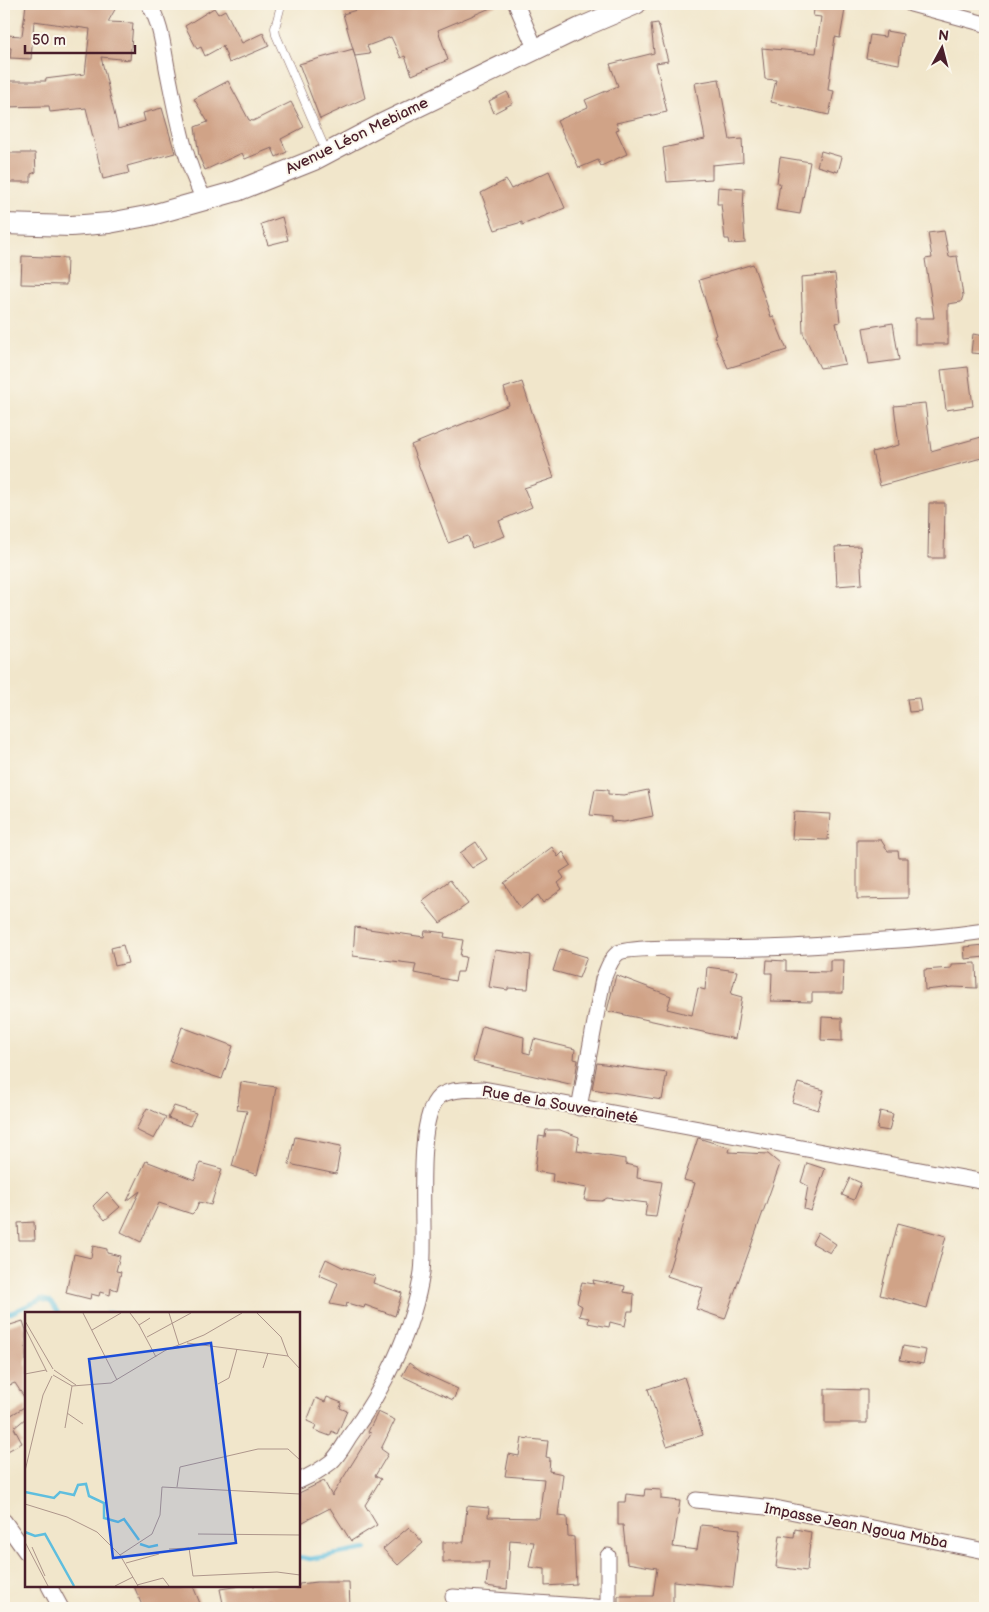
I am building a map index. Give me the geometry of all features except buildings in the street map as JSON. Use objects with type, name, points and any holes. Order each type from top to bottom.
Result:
[{"type":"street","points":[[148,4],[160,28],[179,129],[192,176],[205,201]]},
{"type":"street","points":[[516,4],[536,50]]},
{"type":"street","name":"Avenue Léon Mebiame","points":[[4,224],[71,226],[109,223],[205,201],[237,191],[327,153],[382,124],[580,28],[636,4]]},
{"type":"street","points":[[911,4],[985,24]]},
{"type":"street","points":[[579,1108],[603,979],[610,962],[618,953],[629,950],[691,948],[766,950],[818,947],[940,938],[985,931]]},
{"type":"street","name":"Rue de la Souveraineté","points":[[300,1480],[333,1461],[374,1402],[409,1320],[422,1272],[425,1140],[430,1111],[439,1096],[454,1091],[483,1090],[985,1182]]},
{"type":"street","name":"Impasse Jean Ngoua Mbba","points":[[696,1500],[776,1508],[985,1551]]},
{"type":"street","points":[[4,1521],[25,1551]]},
{"type":"street","points":[[453,1597],[608,1607],[608,1556]]},
{"type":"street","points":[[56,1588],[61,1608]]},
{"type":"lane","points":[[280,8],[275,28],[276,35],[327,153]]},
{"type":"waterway","points":[[4,1312],[11,1313],[41,1299],[51,1302],[57,1312]]},
{"type":"waterway","points":[[300,1557],[310,1559],[366,1549]]}]
